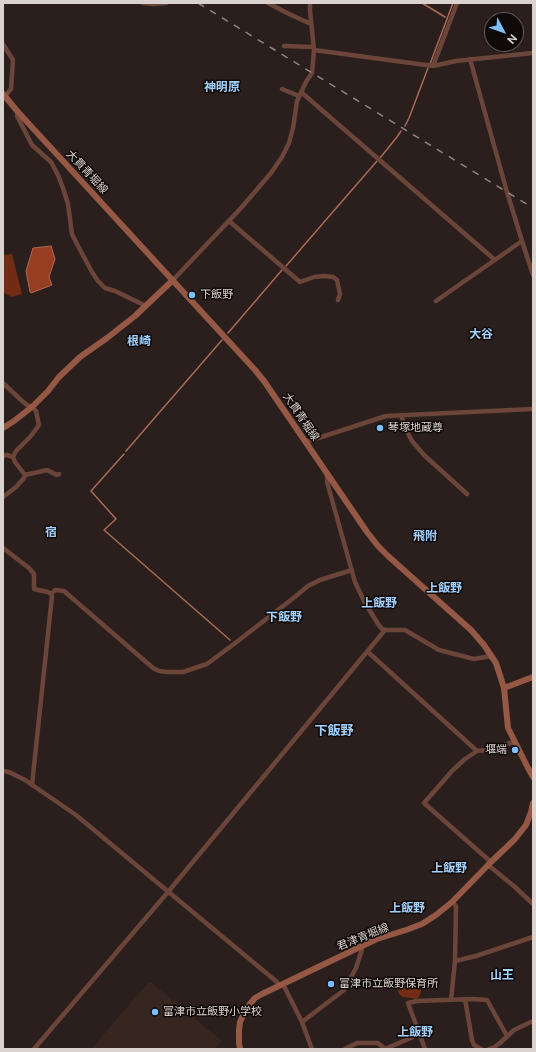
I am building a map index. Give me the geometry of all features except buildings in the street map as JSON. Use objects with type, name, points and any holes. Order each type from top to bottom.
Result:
[{"type":"main road","name":"大貫青堀線","points":[[4,95],[255,370],[378,546],[471,630],[484,645],[496,663],[504,688],[508,728],[533,777]]},
{"type":"main road","points":[[3,428],[32,407],[59,377],[80,357],[120,329],[173,280]]},
{"type":"main road","points":[[504,688],[533,677]]},
{"type":"main road","name":"君津青堀線","points":[[240,1049],[239,1030],[242,1015],[256,998],[377,939],[422,924],[436,915],[452,902],[489,863],[515,839],[526,825],[533,803]]},
{"type":"street","points":[[143,3],[166,3]]},
{"type":"street","points":[[268,3],[311,24]]},
{"type":"street","points":[[173,280],[229,222],[257,190],[282,157],[289,143],[297,101],[312,73],[314,48],[310,3]]},
{"type":"street","points":[[433,66],[457,3]]},
{"type":"street","points":[[3,44],[13,60],[11,89],[4,95]]},
{"type":"street","points":[[284,46],[314,48],[433,66],[470,59],[533,53]]},
{"type":"street","points":[[470,59],[533,275]]},
{"type":"street","points":[[282,89],[300,94],[495,260]]},
{"type":"street","points":[[18,112],[16,116],[32,145],[51,162],[58,175],[68,204],[72,234],[92,272],[105,288],[115,291],[146,306]]},
{"type":"street","points":[[229,222],[300,282],[314,277],[333,277],[336,280],[340,294],[338,300]]},
{"type":"street","points":[[436,301],[522,241]]},
{"type":"street","points":[[3,383],[21,400],[36,411],[39,425],[31,436],[16,451],[13,457],[14,462],[25,474]]},
{"type":"street","points":[[306,442],[386,416],[533,409]]},
{"type":"street","points":[[401,416],[412,441],[424,455],[467,494]]},
{"type":"street","points":[[3,456],[7,455],[13,457]]},
{"type":"street","points":[[25,474],[47,470],[53,474],[59,474]]},
{"type":"street","points":[[3,497],[16,487],[24,478],[25,474]]},
{"type":"street","points":[[327,474],[327,482],[359,592],[382,629],[405,630],[439,650],[474,659],[491,656]]},
{"type":"street","points":[[3,548],[29,568],[34,574],[34,589],[51,594]]},
{"type":"street","points":[[51,594],[55,590],[64,591],[153,668],[159,671],[183,672],[207,664],[308,586],[320,580],[352,570]]},
{"type":"street","points":[[32,785],[51,594]]},
{"type":"street","points":[[34,1049],[168,892],[385,630]]},
{"type":"street","points":[[368,652],[477,751]]},
{"type":"street","points":[[514,742],[488,750],[477,751],[464,759],[424,803],[533,904]]},
{"type":"street","points":[[3,771],[9,772],[32,785],[76,815],[281,985],[302,1022],[312,1049]]},
{"type":"street","points":[[451,1000],[455,960],[456,906],[452,902]]},
{"type":"street","points":[[455,960],[476,956],[533,937]]},
{"type":"street","points":[[302,1022],[344,990],[356,968],[362,946]]},
{"type":"street","points":[[465,999],[472,1040],[474,1045],[480,1049]]},
{"type":"street","points":[[425,1049],[408,1003],[417,1000],[487,1000],[507,1036]]},
{"type":"street","points":[[489,1049],[500,1043],[514,1030],[533,1021]]},
{"type":"street","points":[[345,1049],[357,1043],[378,1043],[385,1049],[420,1034]]},
{"type":"shaded area","points":[[51,246],[55,259],[49,277],[52,285],[31,293],[26,271],[33,248]]},
{"type":"shaded area","points":[[12,254],[22,294],[12,297],[4,293],[3,294],[3,255]]},
{"type":"shaded area","points":[[408,980],[413,983],[416,988],[421,989],[419,997],[416,999],[403,997],[399,994],[398,991],[404,981]]},
{"type":"shaded area","name":"富津市立飯野小学校","points":[[148,983],[152,983],[222,1041],[215,1049],[91,1049]]},
{"type":"waterway","points":[[422,3],[445,17]]},
{"type":"waterway","points":[[430,64],[453,3]]},
{"type":"waterway","points":[[405,126],[428,68]]},
{"type":"waterway","points":[[380,158],[401,131]]},
{"type":"waterway","points":[[286,266],[377,161]]},
{"type":"waterway","points":[[228,333],[282,270]]},
{"type":"waterway","points":[[126,451],[222,340]]},
{"type":"waterway","points":[[124,454],[91,491],[116,519],[104,530],[230,640]]},
{"type":"railway","points":[[198,3],[533,208]]},
{"type":"place","name":"下飯野","points":[[192,295]]},
{"type":"place","name":"琴塚地蔵尊","points":[[380,428]]},
{"type":"place","name":"堰端","points":[[515,750]]},
{"type":"place","name":"富津市立飯野保育所","points":[[331,984]]},
{"type":"place","name":"富津市立飯野小学校","points":[[155,1012]]},
{"type":"district","name":"神明原","points":[[222,87]]},
{"type":"district","name":"大谷","points":[[481,334]]},
{"type":"district","name":"根崎","points":[[139,341]]},
{"type":"district","name":"宿","points":[[51,532]]},
{"type":"district","name":"飛附","points":[[425,536]]},
{"type":"district","name":"上飯野","points":[[444,588]]},
{"type":"district","name":"上飯野","points":[[379,603]]},
{"type":"district","name":"下飯野","points":[[284,617]]},
{"type":"district","name":"下飯野","points":[[334,731]]},
{"type":"district","name":"上飯野","points":[[449,868]]},
{"type":"district","name":"上飯野","points":[[407,908]]},
{"type":"district","name":"山王","points":[[502,975]]},
{"type":"district","name":"上飯野","points":[[415,1032]]}]
